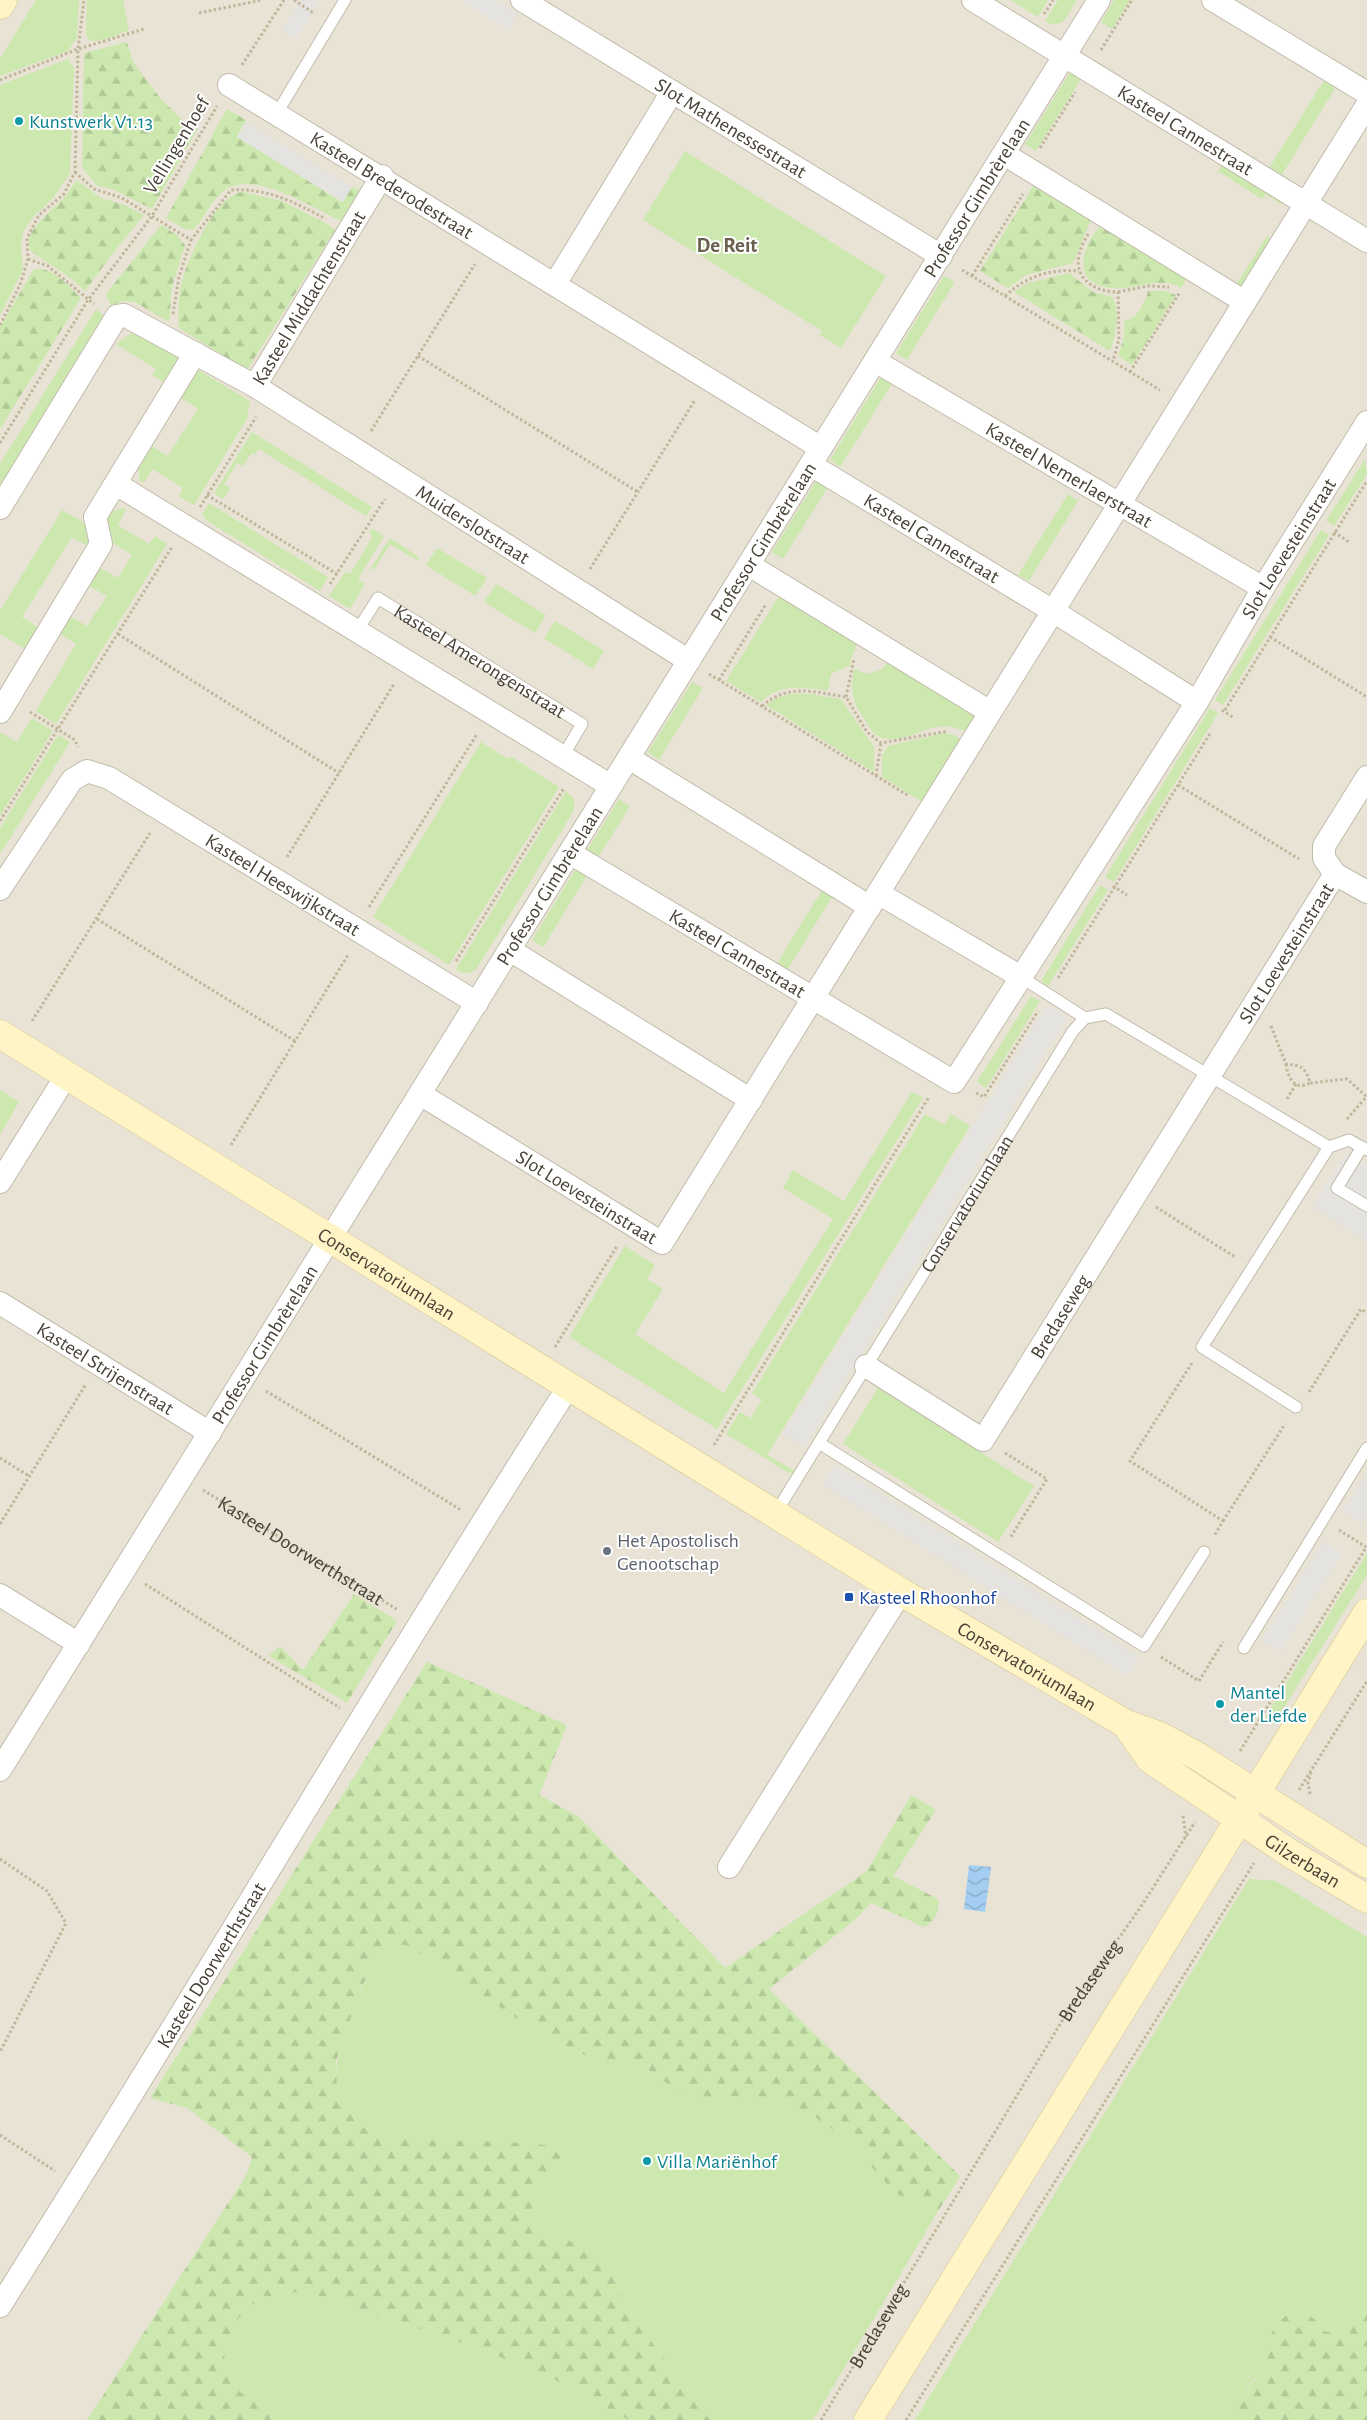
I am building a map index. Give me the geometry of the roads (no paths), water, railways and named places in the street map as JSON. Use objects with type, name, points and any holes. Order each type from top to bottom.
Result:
[{"type":"street","points":[[0,5],[3,0]]},
{"type":"street","name":"Slot Mathenessestraat","points":[[522,0],[548,6],[672,92],[940,256]]},
{"type":"street","name":"Kasteel Cannestraat","points":[[973,0],[1306,203]]},
{"type":"street","name":"Professor Gimbrèrelaan","points":[[0,1770],[1099,0]]},
{"type":"street","points":[[1213,0],[1367,93]]},
{"type":"street","name":"Kasteel Brederodestraat","points":[[230,85],[382,176],[709,379],[816,456]]},
{"type":"street","points":[[555,284],[672,92]]},
{"type":"street","name":"Kasteel Cannestraat","points":[[570,853],[814,998],[1367,105]]},
{"type":"street","points":[[1004,154],[1245,302]]},
{"type":"street","name":"Kasteel Middachtenstraat","points":[[195,353],[262,391],[348,231],[382,176]]},
{"type":"street","points":[[1306,203],[1367,240]]},
{"type":"street","points":[[0,508],[117,316],[124,315],[174,340],[195,353],[95,517],[102,544],[4,705]]},
{"type":"street","name":"Kasteel Nemerlaerstraat","points":[[876,361],[1263,588]]},
{"type":"street","name":"Muiderslotstraat","points":[[262,391],[689,661]]},
{"type":"street","name":"Slot Loevesteinstraat","points":[[420,1094],[662,1244],[814,998],[948,1079],[1021,977],[1197,702],[1263,588],[1367,422]]},
{"type":"street","name":"Kasteel Cannestraat","points":[[816,456],[1053,611]]},
{"type":"street","name":"Kasteel Amerongenstraat","points":[[116,484],[611,786]]},
{"type":"street","points":[[749,565],[990,712]]},
{"type":"street","points":[[1053,611],[1197,702]]},
{"type":"street","points":[[629,758],[874,900],[1021,977]]},
{"type":"street","name":"Kasteel Heeswijkstraat","points":[[0,889],[72,780],[87,771],[109,778],[477,1003]]},
{"type":"street","name":"Slot Loevesteinstraat","points":[[1210,1078],[1253,1009],[1329,866],[1324,846],[1367,777]]},
{"type":"street","points":[[1329,866],[1367,892]]},
{"type":"street","points":[[510,950],[751,1100]]},
{"type":"street","name":"Conservatoriumlaan","points":[[9,1039],[901,1592],[1126,1724],[1160,1736],[1256,1794]]},
{"type":"street","points":[[0,1182],[66,1076]]},
{"type":"street","name":"Bredaseweg","points":[[866,1366],[983,1440],[1210,1078]]},
{"type":"street","name":"Kasteel Strijenstraat","points":[[0,1303],[210,1433]]},
{"type":"street","name":"Kasteel Doorwerthstraat","points":[[0,2306],[360,1720],[569,1386]]},
{"type":"street","points":[[729,1867],[901,1592]]},
{"type":"street","points":[[0,1595],[79,1644]]},
{"type":"street","name":"Bredaseweg","points":[[868,2420],[1367,1613]]},
{"type":"street","name":"Conservatoriumlaan","points":[[1126,1724],[1150,1759],[1240,1820]]},
{"type":"street","name":"Gilzerbaan","points":[[1256,1794],[1367,1864]]},
{"type":"street","name":"Gilzerbaan","points":[[1240,1820],[1367,1899]]},
{"type":"lane","points":[[277,113],[345,0]]},
{"type":"lane","name":"Kasteel Amerongenstraat","points":[[357,631],[378,598],[582,724],[571,761]]},
{"type":"lane","points":[[1021,977],[1084,1018],[1106,1014],[1210,1078],[1329,1147]]},
{"type":"lane","name":"Conservatoriumlaan","points":[[775,1514],[1068,1039],[1084,1018]]},
{"type":"lane","points":[[1296,1407],[1202,1347],[1329,1147],[1350,1140],[1365,1149],[1337,1188],[1367,1206]]},
{"type":"lane","points":[[819,1443],[1144,1646],[1204,1552]]},
{"type":"lane","points":[[1244,1648],[1367,1448]]},
{"type":"water","points":[[969,1865],[991,1867],[985,1912],[964,1909]]},
{"type":"place","name":"Kunstwerk V1.13","points":[[19,121]]},
{"type":"place","name":"Het Apostolisch Genootschap","points":[[607,1551]]},
{"type":"place","name":"Kasteel Rhoonhof","points":[[849,1597]]},
{"type":"place","name":"Mantel der Liefde","points":[[1220,1704]]},
{"type":"place","name":"Villa Mariënhof","points":[[647,2161]]},
{"type":"district","name":"De Reit","points":[[727,245]]}]
